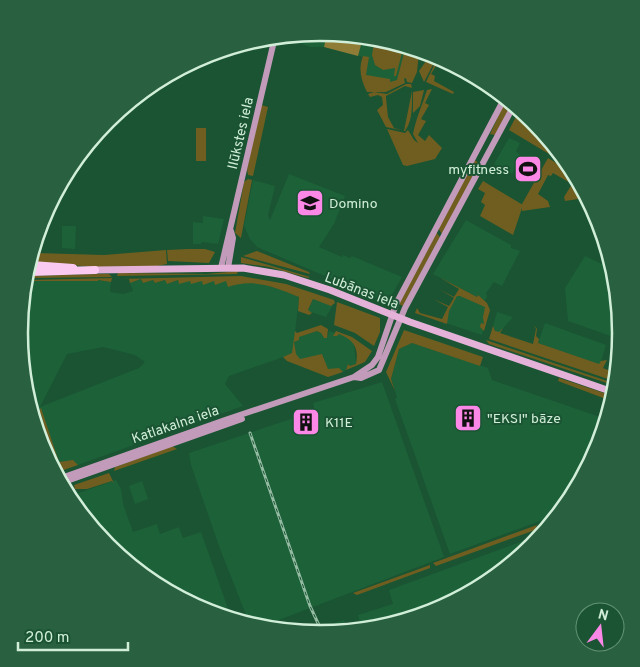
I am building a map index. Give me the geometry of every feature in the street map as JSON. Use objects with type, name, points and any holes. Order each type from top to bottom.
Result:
[{"type":"highway","name":"Lubānas iela","points":[[35,266],[95,270]]},
{"type":"highway","name":"Lubānas iela","points":[[34,272],[95,270]]},
{"type":"main road","name":"Lubānas iela","points":[[95,270],[225,268],[260,270],[284,275],[330,290],[392,315],[607,389]]},
{"type":"street","name":"Ilūkstes iela","points":[[225,268],[273,45]]},
{"type":"street","name":"Katlakalna iela","points":[[65,477],[354,377],[376,361],[392,315],[413,270],[501,104]]},
{"type":"street","points":[[401,318],[510,111]]},
{"type":"street","points":[[479,147],[481,154],[488,153]]},
{"type":"street","points":[[472,159],[479,157],[481,165]]},
{"type":"street","name":"Katlakalna iela","points":[[354,377],[361,378],[379,370],[401,318]]},
{"type":"street","name":"Katlakalna iela","points":[[67,481],[295,400],[298,397]]},
{"type":"shaded area","points":[[320,41],[358,44],[396,51],[412,56],[407,77],[386,85],[364,82],[367,58],[325,47],[310,47],[298,42]]},
{"type":"shaded area","points":[[325,41],[361,44],[358,56],[324,47]]},
{"type":"shaded area","points":[[373,46],[402,53],[396,76],[394,76],[395,68],[383,70],[375,65],[372,55]]},
{"type":"shaded area","points":[[404,54],[418,58],[417,72],[412,83],[407,82],[406,78],[404,79],[405,83],[386,92],[367,92],[361,74],[363,56],[369,57],[366,75],[390,79],[390,82],[397,80]]},
{"type":"shaded area","points":[[426,61],[434,64],[424,82],[419,71]]},
{"type":"shaded area","points":[[435,64],[436,65],[431,74],[435,76],[434,81],[454,92],[453,94],[426,82]]},
{"type":"shaded area","points":[[406,84],[411,84],[412,88],[405,86],[386,96],[388,117],[394,128],[402,130],[386,127],[377,110],[383,105],[382,97],[378,95],[370,97],[368,94],[374,92],[387,94]]},
{"type":"shaded area","points":[[432,89],[425,103],[429,105],[421,119],[426,121],[418,135],[425,141],[429,135],[442,148],[435,159],[407,166],[403,165],[387,129],[405,133],[408,130],[418,143],[413,134],[414,128],[427,90]]},
{"type":"shaded area","points":[[424,90],[420,106],[413,113],[413,92]]},
{"type":"shaded area","points":[[412,91],[411,117],[408,127],[404,131]]},
{"type":"shaded area","points":[[261,105],[268,107],[253,176],[248,175],[247,169]]},
{"type":"shaded area","points":[[503,106],[509,110],[495,135],[490,134]]},
{"type":"shaded area","points":[[516,117],[553,156],[509,130]]},
{"type":"shaded area","points":[[196,128],[206,128],[206,161],[196,161]]},
{"type":"shaded area","points":[[509,138],[520,143],[516,151],[521,156],[512,174],[494,164]]},
{"type":"shaded area","points":[[548,158],[559,165],[571,183],[553,173],[551,176],[548,175],[538,194],[548,201],[550,207],[522,211],[522,204]]},
{"type":"shaded area","points":[[474,160],[480,163],[442,234],[438,228]]},
{"type":"shaded area","points":[[289,174],[345,196],[334,224],[319,247],[342,257],[343,255],[350,258],[352,256],[402,277],[389,300],[386,302],[257,247],[250,239],[244,226],[253,180],[275,186],[268,215],[270,220]]},
{"type":"shaded area","points":[[248,179],[252,180],[241,238],[235,233],[244,182]]},
{"type":"shaded area","points":[[483,181],[523,205],[513,235],[480,216],[485,205],[481,202],[485,193],[478,189]]},
{"type":"shaded area","points":[[572,185],[578,199],[565,201],[564,197]]},
{"type":"shaded area","points":[[203,216],[224,219],[218,244],[202,242],[201,244],[193,244],[193,222],[203,223]]},
{"type":"shaded area","points":[[466,220],[511,245],[511,248],[520,251],[502,286],[494,282],[486,293],[487,297],[484,301],[478,295],[477,297],[433,274]]},
{"type":"shaded area","points":[[62,226],[76,226],[75,249],[62,248]]},
{"type":"shaded area","points":[[436,232],[440,237],[403,306],[399,304]]},
{"type":"shaded area","points":[[205,249],[215,252],[209,263],[168,261],[167,250]]},
{"type":"shaded area","points":[[166,250],[167,264],[157,266],[94,267],[36,262],[39,253],[104,255]]},
{"type":"shaded area","points":[[257,251],[309,272],[310,274],[243,256]]},
{"type":"shaded area","points":[[585,256],[605,265],[612,314],[612,337],[568,321],[565,288]]},
{"type":"shaded area","points":[[241,257],[310,277],[269,267],[241,263]]},
{"type":"shaded area","points":[[238,271],[237,274],[117,276],[118,273],[207,274]]},
{"type":"shaded area","points":[[109,274],[112,277],[33,278],[33,276]]},
{"type":"shaded area","points":[[241,276],[286,284],[334,300],[335,303],[331,306],[313,299],[308,310],[312,313],[309,315],[298,311],[299,297],[264,285],[247,283],[228,287],[226,281],[215,285],[214,281],[203,285],[202,281],[191,284],[190,281],[179,284],[178,280],[167,284],[165,280],[155,283],[153,280],[143,283],[141,279],[130,283],[129,279],[120,279]]},
{"type":"shaded area","points":[[439,277],[477,297],[478,295],[487,303],[490,310],[484,331],[480,327],[481,323],[484,324],[485,307],[460,296],[457,296],[449,311],[447,324],[415,313],[417,308],[420,313],[442,319],[448,307],[433,299],[449,306],[454,298],[439,289],[454,297],[459,289]]},
{"type":"shaded area","points":[[112,278],[111,282],[98,280],[32,280]]},
{"type":"shaded area","points":[[141,279],[143,283],[153,280],[155,283],[166,280],[167,284],[178,280],[179,284],[190,280],[246,281],[277,288],[299,297],[294,342],[299,340],[298,337],[317,331],[327,338],[329,331],[339,334],[351,339],[354,344],[356,364],[350,366],[348,364],[343,372],[339,368],[331,371],[326,367],[323,355],[302,360],[296,356],[294,348],[292,354],[229,376],[225,384],[243,406],[62,471],[43,428],[37,409],[30,372],[28,314],[32,281],[98,280],[111,282],[110,292],[124,294],[133,291],[130,283]],"holes":[[[103,347],[135,355],[145,362],[139,368],[40,407],[67,354]]]},
{"type":"shaded area","points":[[463,294],[487,307],[487,319],[482,335],[446,323],[448,311],[456,295]]},
{"type":"shaded area","points":[[313,299],[333,305],[326,317],[308,311]]},
{"type":"shaded area","points":[[337,302],[380,318],[380,332],[374,346],[355,333],[334,325]]},
{"type":"shaded area","points":[[497,312],[513,317],[499,333],[495,331],[493,326]]},
{"type":"shaded area","points":[[545,323],[606,345],[600,365],[538,343]]},
{"type":"shaded area","points":[[321,325],[328,329],[327,338],[324,338],[317,331],[299,337],[299,340],[294,342],[296,354],[300,359],[322,354],[328,369],[339,368],[343,372],[328,377],[287,361],[283,357],[292,353],[295,331],[297,333]]},
{"type":"shaded area","points":[[534,325],[537,329],[538,343],[599,364],[601,361],[607,360],[603,368],[610,371],[609,377],[608,379],[489,339],[493,326],[495,331],[499,332],[503,328],[500,333],[533,344],[536,329]]},
{"type":"shaded area","points":[[404,330],[483,357],[480,366],[412,343],[399,349],[391,379],[395,391],[386,372]]},
{"type":"shaded area","points":[[336,331],[352,337],[372,351],[365,362],[346,370],[348,364],[350,366],[356,364],[356,349],[352,342],[344,336],[339,334],[333,336]]},
{"type":"shaded area","points":[[486,340],[607,381],[607,383],[489,344]]},
{"type":"shaded area","points":[[412,343],[488,368],[492,380],[600,417],[590,445],[573,480],[546,519],[450,554],[395,399],[397,398],[391,379],[399,349]]},
{"type":"shaded area","points":[[559,378],[606,394],[605,399],[558,381]]},
{"type":"shaded area","points":[[382,382],[444,557],[274,622],[247,617],[219,546],[191,465],[189,453],[315,411],[313,403]]},
{"type":"shaded area","points":[[41,408],[59,462],[73,460],[78,465],[62,471],[44,431],[41,414],[39,415],[38,412]]},
{"type":"shaded area","points":[[172,446],[177,449],[114,471],[115,467]]},
{"type":"shaded area","points":[[109,473],[114,483],[112,481],[87,489],[75,489],[74,485]]},
{"type":"shaded area","points":[[116,480],[121,489],[123,504],[133,532],[157,524],[160,534],[179,527],[183,538],[201,532],[229,611],[191,596],[157,577],[142,566],[100,526],[76,494]]},
{"type":"shaded area","points":[[142,481],[148,499],[135,504],[129,486]]},
{"type":"shaded area","points":[[537,525],[535,530],[436,566],[433,563]]},
{"type":"shaded area","points":[[528,539],[483,577],[449,596],[396,616],[360,623],[358,615],[393,604],[389,590]]},
{"type":"shaded area","points":[[430,565],[430,568],[357,595],[353,593]]},
{"type":"shaded area","points":[[344,620],[345,624],[339,625],[327,626]]},
{"type":"railway","points":[[250,433],[310,606],[319,626]]},
{"type":"place","name":"myfitness","points":[[528,169]]},
{"type":"place","name":"Domino","points":[[310,203]]},
{"type":"place","name":"\"EKSI\" bāze","points":[[468,418]]},
{"type":"place","name":"K11E","points":[[306,422]]}]
